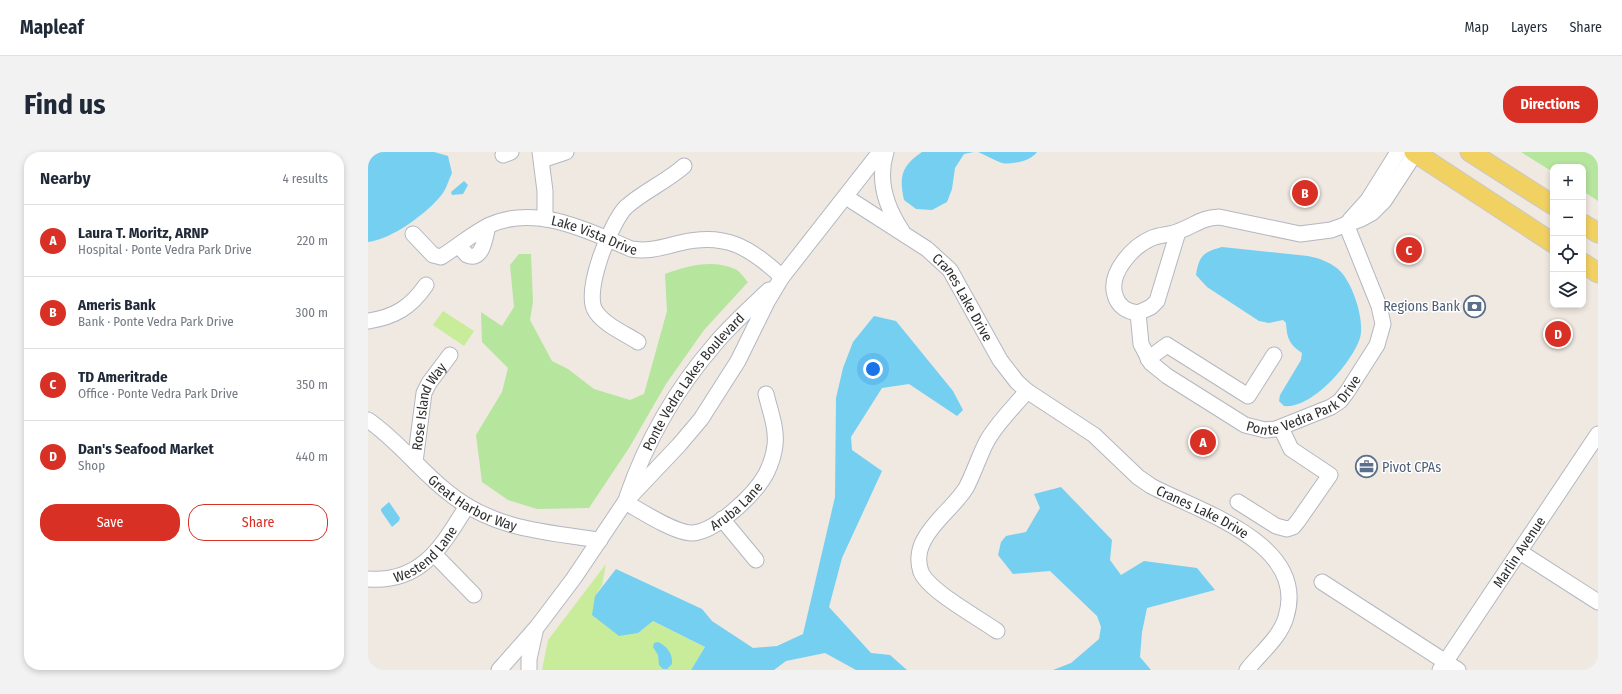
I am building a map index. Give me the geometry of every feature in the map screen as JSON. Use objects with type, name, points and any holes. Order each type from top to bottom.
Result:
[{"type":"main road","points":[[1411,152],[1550,241]]},
{"type":"main road","points":[[1470,152],[1550,203]]},
{"type":"main road","points":[[1586,226],[1598,233]]},
{"type":"main road","points":[[1586,265],[1598,273]]},
{"type":"street","points":[[545,219],[545,190],[541,156],[566,152]]},
{"type":"street","name":"Ponte Vedra Lakes Boulevard","points":[[625,502],[636,474],[660,424],[694,369],[716,343],[782,277],[880,152]]},
{"type":"street","name":"Cranes Lake Drive","points":[[886,152],[883,170],[885,195],[893,218],[903,233]]},
{"type":"street","points":[[1178,232],[1157,301],[1151,307],[1138,313],[1126,310],[1116,299],[1113,283],[1125,260],[1147,240],[1164,234],[1178,232],[1206,218],[1219,217],[1300,234],[1331,230],[1366,216],[1384,201],[1411,152]]},
{"type":"street","points":[[638,342],[606,322],[596,312],[593,306],[594,284],[606,238],[626,208],[684,166]]},
{"type":"street","name":"Cranes Lake Drive","points":[[846,197],[927,249],[950,270],[1000,360],[1017,382],[1027,391],[1094,435],[1138,477],[1151,486],[1242,530],[1274,558],[1282,571],[1288,590],[1289,604],[1286,617],[1281,630],[1247,670]]},
{"type":"street","name":"Lake Vista Drive","points":[[413,234],[432,255],[441,257],[488,226],[517,218],[545,219],[576,227],[632,249],[641,251],[696,239],[722,240],[752,251],[782,277]]},
{"type":"street","name":"Ponte Vedra Park Drive","points":[[1138,313],[1141,344],[1148,359],[1163,373],[1245,425],[1265,430],[1281,428],[1331,407],[1340,401],[1378,345],[1381,335],[1382,318],[1379,306],[1346,224]]},
{"type":"street","name":"Ponte Vedra Lakes Boulevard","points":[[499,670],[537,627],[574,578],[625,502],[679,445],[716,397],[738,361],[767,302],[782,277]]},
{"type":"street","points":[[368,321],[381,319],[400,312],[410,305],[426,285]]},
{"type":"street","points":[[1148,359],[1167,345],[1248,396],[1274,355]]},
{"type":"street","name":"Rose Island Way","points":[[415,462],[424,393],[429,383],[450,355]]},
{"type":"street","points":[[997,630],[941,593],[927,581],[919,564],[919,553],[923,541],[930,529],[956,502],[966,487],[988,440],[1027,391]]},
{"type":"street","name":"Aruba Lane","points":[[625,502],[684,532],[703,531],[722,519],[757,487],[766,474],[772,457],[775,432],[766,394]]},
{"type":"street","name":"Great Harbor Way","points":[[368,420],[396,442],[446,492],[467,506],[502,523],[523,529],[600,540]]},
{"type":"street","points":[[1238,502],[1276,526],[1287,530],[1293,527],[1298,521],[1330,475],[1291,449],[1281,428]]},
{"type":"street","name":"Marlin Avenue","points":[[1448,667],[1520,552],[1596,440]]},
{"type":"street","name":"Westend Lane","points":[[368,579],[390,578],[404,575],[416,570],[434,554],[447,538],[467,506]]},
{"type":"street","points":[[722,519],[756,560]]},
{"type":"street","points":[[1520,552],[1598,602]]},
{"type":"street","points":[[434,554],[474,595]]},
{"type":"street","points":[[1322,582],[1448,667]]},
{"type":"street","points":[[529,670],[532,640],[537,627]]},
{"type":"green space","points":[[1521,152],[1598,152],[1598,201],[1586,193],[1586,164],[1550,164],[1550,170]]},
{"type":"green space","points":[[519,254],[531,254],[533,302],[530,320],[552,361],[568,369],[594,389],[630,400],[644,394],[667,311],[665,274],[691,266],[717,264],[737,270],[748,282],[704,330],[666,384],[629,448],[589,508],[537,509],[508,500],[482,482],[476,435],[502,392],[508,368],[482,342],[481,312],[502,326],[514,307],[510,265]]},
{"type":"green space","points":[[443,311],[474,331],[464,346],[433,325]]},
{"type":"green space","points":[[606,564],[602,585],[595,596],[638,633],[653,621],[705,647],[691,670],[542,670],[548,640]]},
{"type":"water","points":[[368,152],[434,152],[448,156],[452,173],[443,193],[429,208],[398,231],[377,240],[368,242]]},
{"type":"water","points":[[922,152],[974,152],[964,154],[955,168],[952,189],[947,202],[932,210],[916,209],[904,200],[902,192],[902,178],[906,167]]},
{"type":"water","points":[[978,152],[1037,152],[1026,160],[1016,163],[1002,163]]},
{"type":"water","points":[[464,181],[468,185],[463,194],[452,195],[451,192]]},
{"type":"water","points":[[1222,247],[1317,258],[1326,261],[1338,269],[1350,285],[1357,303],[1361,322],[1360,338],[1349,360],[1340,371],[1330,382],[1307,400],[1295,405],[1284,406],[1279,401],[1280,395],[1301,360],[1302,353],[1291,344],[1287,333],[1286,323],[1283,320],[1269,323],[1259,321],[1207,287],[1196,275],[1199,263],[1203,256],[1210,251]]},
{"type":"water","points":[[874,316],[896,321],[953,391],[963,410],[957,416],[909,384],[882,388],[851,437],[852,450],[882,471],[842,558],[829,607],[871,653],[890,655],[907,670],[856,670],[825,653],[786,661],[774,670],[691,670],[705,647],[653,621],[638,633],[619,636],[592,615],[595,596],[616,569],[702,609],[712,621],[753,648],[777,646],[803,634],[835,497],[836,398],[843,368],[853,342]]},
{"type":"water","points":[[1061,487],[1112,540],[1110,560],[1121,575],[1144,561],[1197,568],[1215,590],[1147,608],[1142,632],[1140,657],[1151,670],[1053,670],[1071,663],[1099,639],[1101,627],[1097,616],[1050,571],[1013,574],[998,555],[1001,542],[1006,536],[1026,532],[1040,508],[1034,494]]},
{"type":"water","points":[[389,502],[400,518],[399,521],[392,527],[381,511],[381,509]]},
{"type":"water","points":[[658,642],[667,648],[672,657],[672,664],[667,669],[663,669],[659,665],[658,655],[653,647],[654,643]]},
{"type":"place","name":"Ameris Bank","points":[[1305,193]]},
{"type":"place","name":"TD Ameritrade","points":[[1409,250]]},
{"type":"place","name":"Regions Bank","points":[[1475,306]]},
{"type":"place","name":"Dan's Seafood Market","points":[[1558,334]]},
{"type":"place","name":"Laura T. Moritz, ARNP","points":[[1203,442]]},
{"type":"place","name":"Pivot CPAs","points":[[1367,467]]}]
